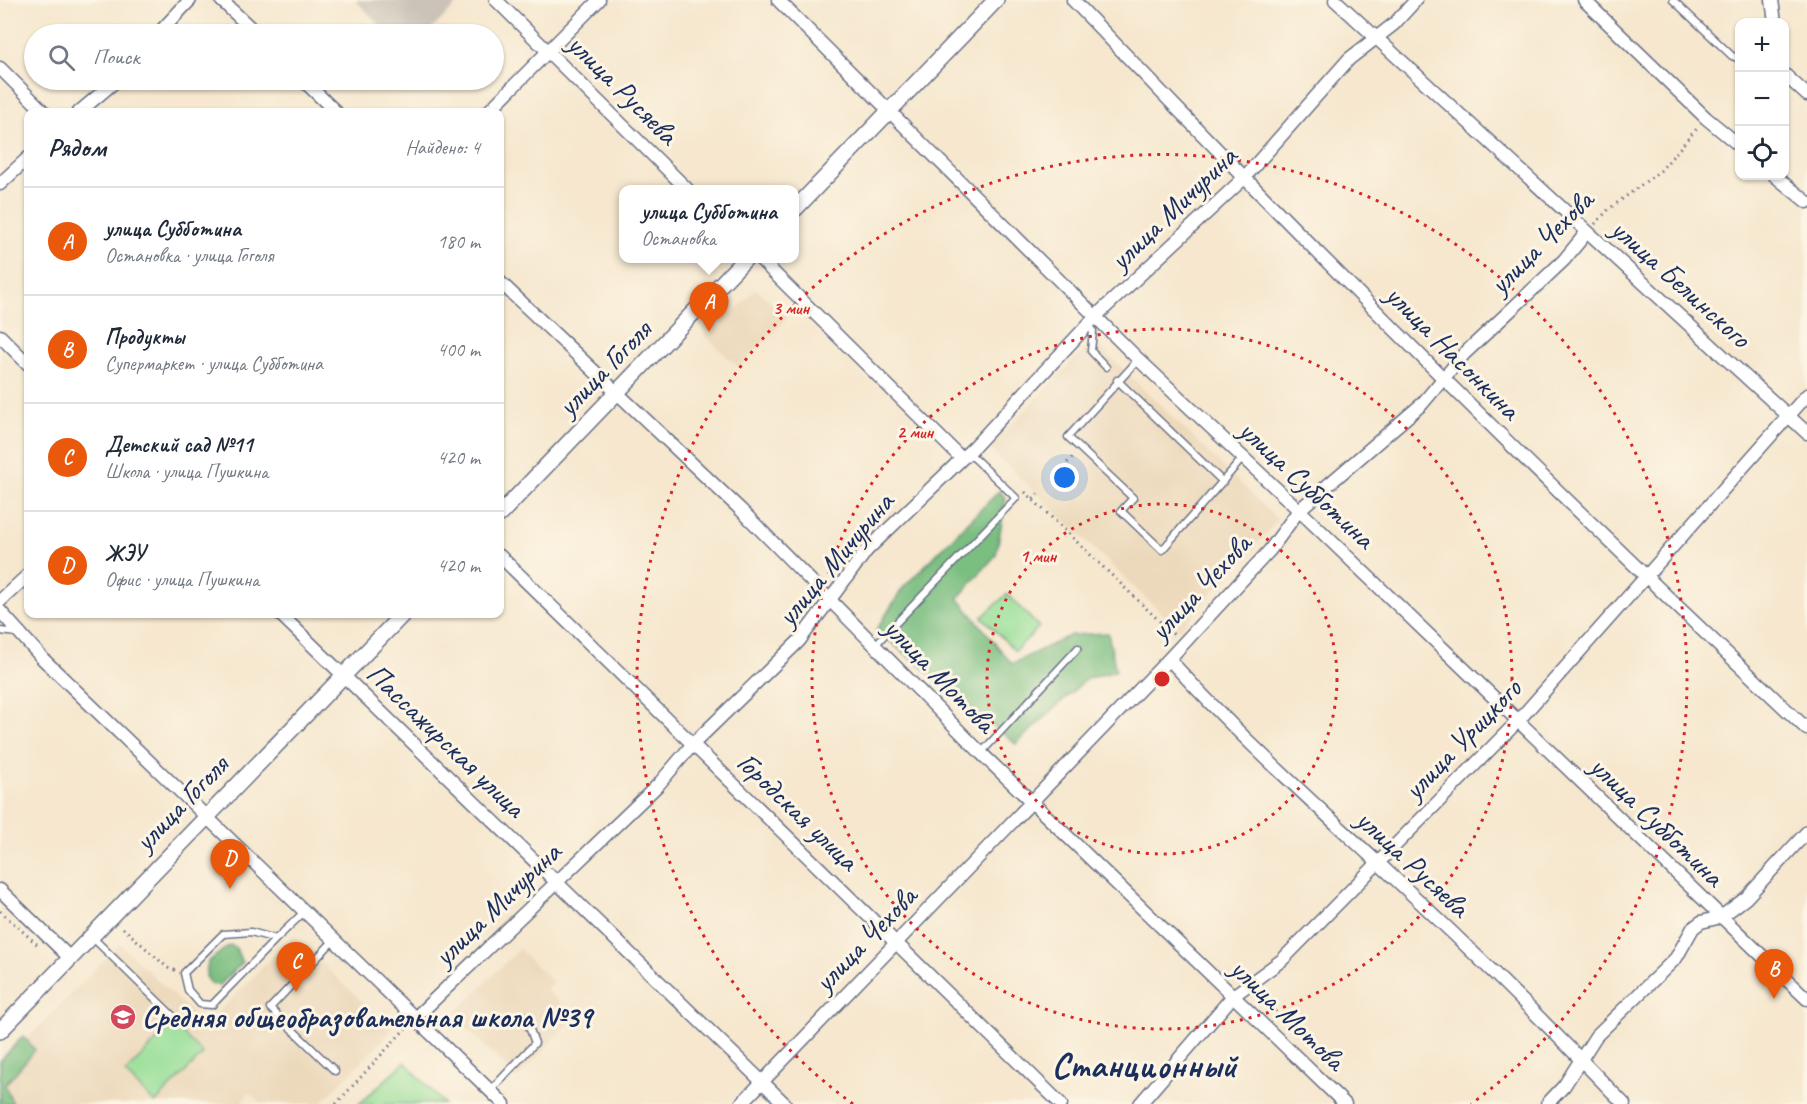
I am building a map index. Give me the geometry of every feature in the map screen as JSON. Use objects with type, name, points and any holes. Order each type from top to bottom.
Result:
[{"type":"street","points":[[167,24],[190,0]]},
{"type":"street","points":[[221,0],[246,24]]},
{"type":"street","name":"улица Русяева","points":[[496,0],[684,185]]},
{"type":"street","points":[[492,108],[549,53],[598,0]]},
{"type":"street","name":"улица Субботина","points":[[778,0],[1138,359],[1299,510],[1516,722],[1807,999]]},
{"type":"street","points":[[799,205],[996,0]]},
{"type":"street","name":"улица Насонкина","points":[[1073,0],[1243,179],[1443,379],[1645,578],[1807,729]]},
{"type":"street","name":"улица Белинского","points":[[1335,0],[1807,433]]},
{"type":"street","name":"улица Мичурина","points":[[414,1019],[658,785],[693,744],[799,641],[867,550],[965,455],[1096,316],[1243,179],[1349,59],[1394,24],[1416,0]]},
{"type":"street","points":[[1584,0],[1706,118],[1735,142]]},
{"type":"street","points":[[1772,0],[1774,18]]},
{"type":"street","points":[[0,68],[40,108]]},
{"type":"street","points":[[1789,77],[1804,89]]},
{"type":"street","points":[[84,108],[105,90]]},
{"type":"street","points":[[313,90],[332,108]]},
{"type":"street","points":[[0,184],[24,162]]},
{"type":"street","points":[[1780,180],[1807,202]]},
{"type":"street","name":"улица Чехова","points":[[741,1104],[1034,802],[1169,659],[1270,550],[1299,510],[1422,404],[1464,354],[1564,260],[1587,232]]},
{"type":"street","name":"улица Гоголя","points":[[504,510],[741,263]]},
{"type":"street","points":[[764,263],[965,455]]},
{"type":"street","name":"улица Мотова","points":[[504,286],[741,510],[829,602],[876,644],[981,753],[1345,1104]]},
{"type":"street","points":[[0,336],[24,360]]},
{"type":"street","name":"улица Урицкого","points":[[1140,1104],[1233,996],[1282,960],[1516,722],[1807,395]]},
{"type":"street","name":"Городская улица","points":[[504,560],[1061,1104]]},
{"type":"street","points":[[0,601],[24,579]]},
{"type":"street","points":[[0,611],[43,659],[504,1104]]},
{"type":"street","name":"Пассажирская улица","points":[[284,618],[785,1104]]},
{"type":"street","name":"улица Гоголя","points":[[0,1031],[399,618]]},
{"type":"street","name":"улица Русяева","points":[[1169,659],[1214,709],[1325,816],[1377,862],[1581,1059],[1624,1104]]},
{"type":"street","points":[[1547,1104],[1564,1086],[1596,1036],[1676,958],[1693,928],[1701,922],[1721,917],[1746,898],[1807,832]]},
{"type":"street","points":[[0,890],[70,958]]},
{"type":"lane","points":[[1673,0],[1735,57]]},
{"type":"lane","points":[[1087,326],[1093,331],[1091,351],[1106,367]]},
{"type":"lane","points":[[1138,359],[1068,437],[1133,498],[1120,511],[1162,549],[1243,459]]},
{"type":"lane","points":[[1118,380],[1223,482]]},
{"type":"lane","points":[[876,644],[1016,498],[965,455]]},
{"type":"lane","points":[[0,631],[22,634]]},
{"type":"lane","points":[[981,753],[1078,648]]},
{"type":"lane","points":[[276,939],[251,932],[223,934],[184,973],[188,990],[200,1004],[212,1005],[303,912]]},
{"type":"lane","points":[[91,936],[178,1021]]},
{"type":"lane","points":[[333,941],[270,1008],[335,1071]]},
{"type":"lane","points":[[490,1091],[535,1043],[525,1016]]},
{"type":"path","name":"улица Чехова","points":[[1587,232],[1609,209],[1660,171],[1706,118]]},
{"type":"path","points":[[1064,467],[1081,449]]},
{"type":"path","points":[[1024,492],[1177,638]]},
{"type":"path","points":[[1033,499],[1040,492]]},
{"type":"path","points":[[123,928],[168,968],[184,973]]},
{"type":"path","points":[[336,1104],[414,1019]]},
{"type":"shaded area","points":[[355,0],[461,0],[437,24],[379,24]]},
{"type":"shaded area","points":[[756,289],[788,317],[739,368],[704,335],[716,330]]},
{"type":"shaded area","points":[[1093,340],[1278,520],[1179,630],[989,448]]},
{"type":"shaded area","points":[[293,936],[392,1030],[320,1104],[262,1104],[249,1093],[240,1104],[0,1104],[0,1067],[120,944],[205,1026]]},
{"type":"shaded area","points":[[519,949],[553,982],[546,989],[574,1017],[518,1078],[453,1015]]},
{"type":"green space","points":[[999,491],[1006,498],[996,555],[958,598],[1012,664],[1071,635],[1108,633],[1116,671],[1086,679],[1016,744],[876,630],[903,588]]},
{"type":"green space","points":[[1007,594],[1039,627],[1015,651],[982,617]]},
{"type":"green space","points":[[230,945],[236,948],[242,963],[219,986],[210,983],[206,976],[208,962]]},
{"type":"green space","points":[[173,1024],[203,1054],[155,1103],[125,1073]]},
{"type":"green space","points":[[23,1036],[35,1050],[5,1085],[13,1104],[0,1104],[0,1061]]},
{"type":"green space","points":[[405,1062],[444,1104],[359,1104]]},
{"type":"place","name":"улица Субботина","points":[[709,332]]},
{"type":"place","name":"ЖЭУ","points":[[230,889]]},
{"type":"place","name":"Детский сад №11","points":[[296,992]]},
{"type":"place","name":"Продукты","points":[[1774,999]]},
{"type":"place","name":"Средняя общеобразовательная школа №39","points":[[123,1017]]},
{"type":"district","name":"Станционный","points":[[1144,1064]]}]
